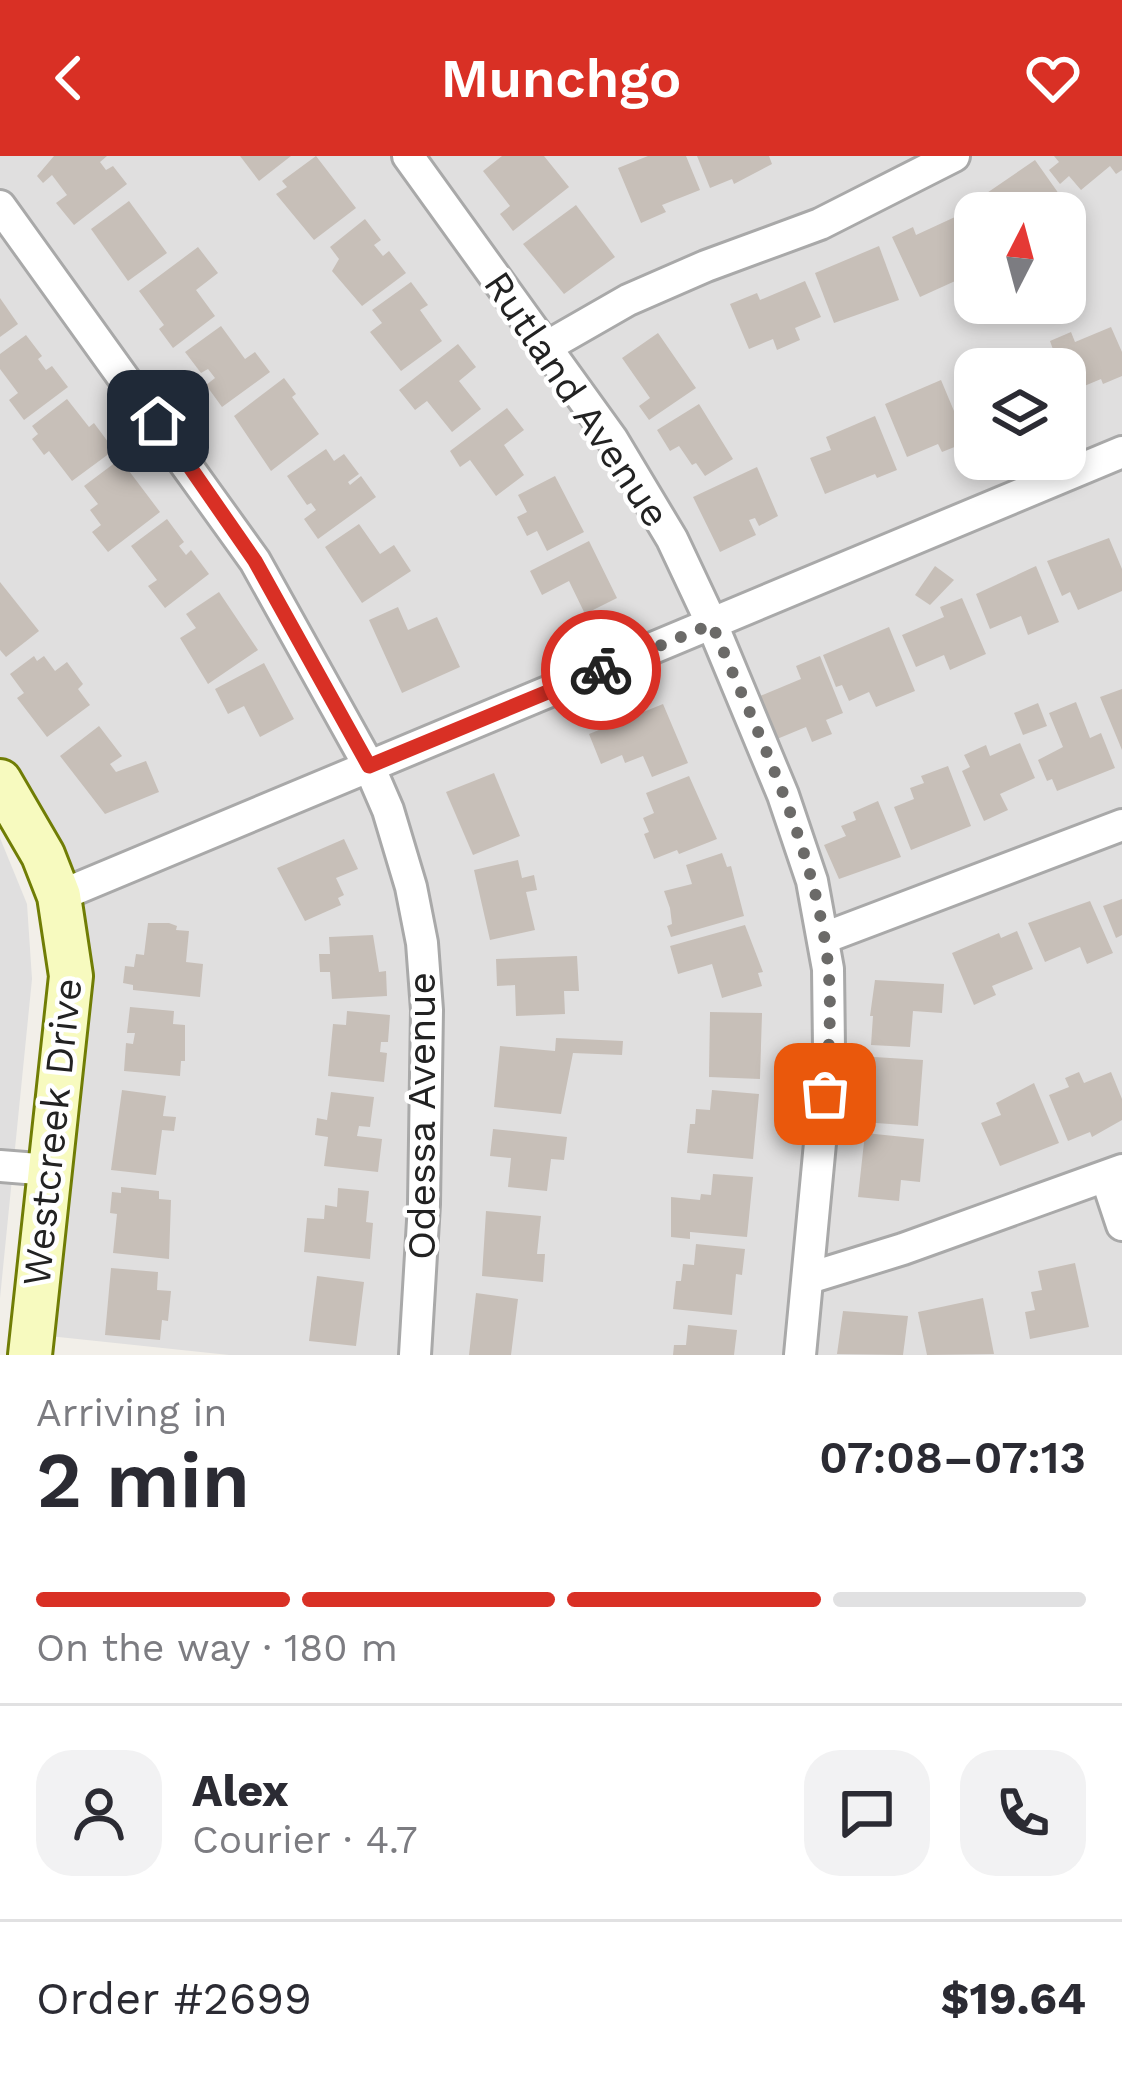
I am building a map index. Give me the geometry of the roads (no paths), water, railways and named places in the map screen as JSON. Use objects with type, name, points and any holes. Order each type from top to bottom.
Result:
[{"type":"street","name":"Rutland Avenue","points":[[408,156],[612,439],[672,539],[783,795],[812,881],[824,938],[829,1048],[800,1355]]},
{"type":"street","points":[[546,347],[628,300],[820,224],[954,156]]},
{"type":"street","name":"Odessa Avenue","points":[[0,206],[255,561],[369,766],[388,810],[411,887],[427,1010],[424,1204],[415,1355]]},
{"type":"street","points":[[59,896],[1122,452]]},
{"type":"street","name":"Westcreek Drive","points":[[0,782],[43,855],[68,934],[70,976],[30,1355]]},
{"type":"street","points":[[824,938],[1122,825]]},
{"type":"street","points":[[0,1166],[50,1170]]},
{"type":"street","points":[[808,1278],[1114,1173],[1122,1225]]}]
